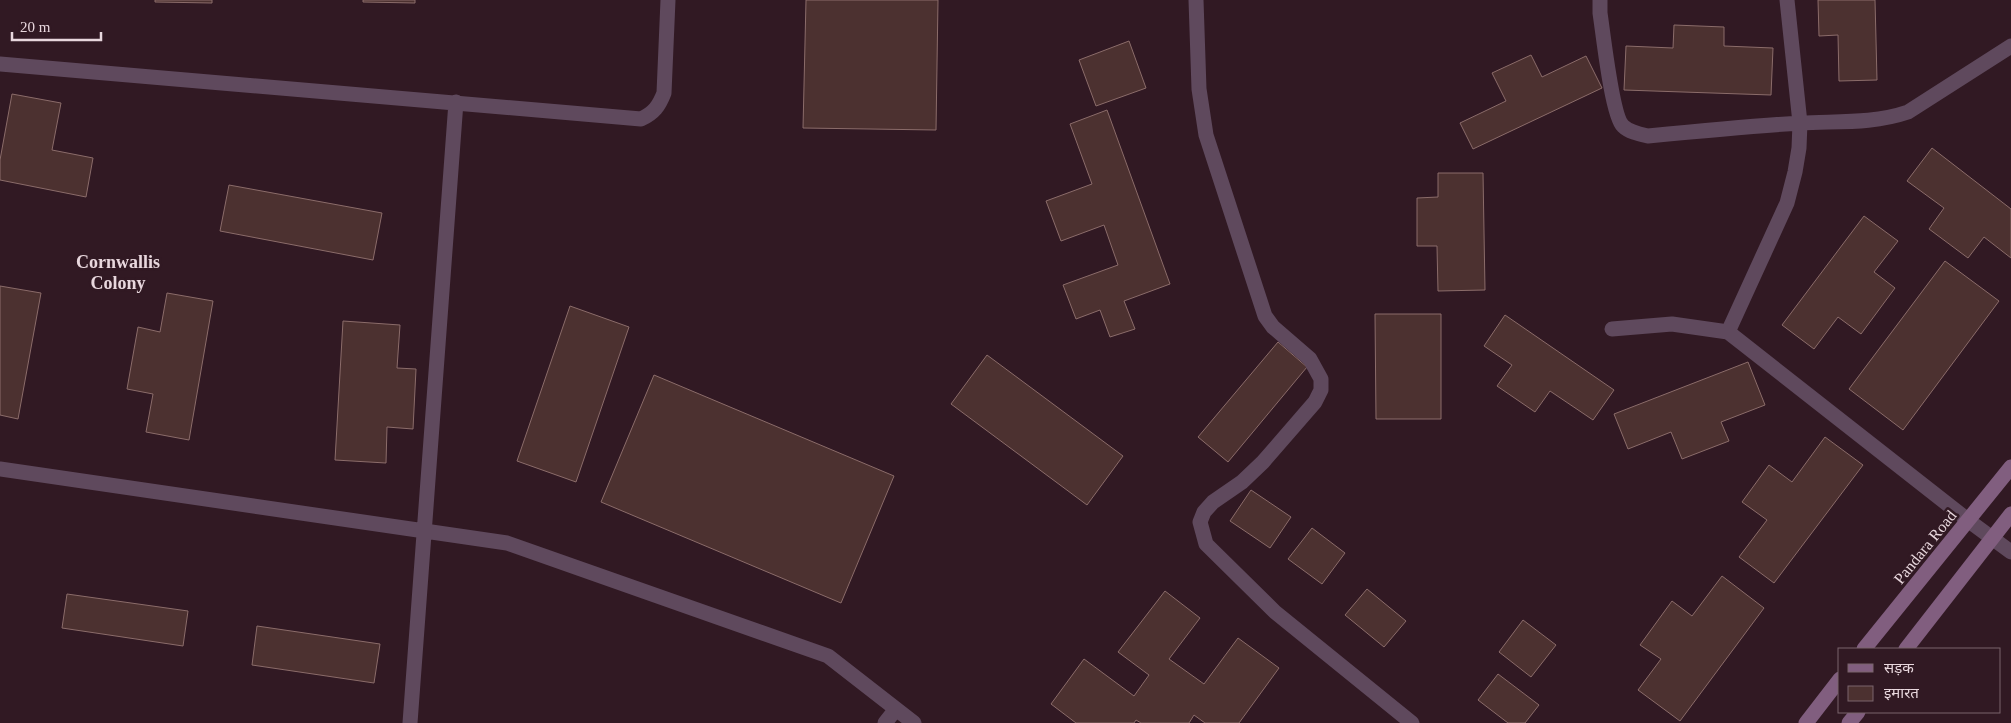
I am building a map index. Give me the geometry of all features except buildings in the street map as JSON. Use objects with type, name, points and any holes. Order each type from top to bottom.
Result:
[{"type":"main road","name":"Pandara Road","points":[[1865,648],[2011,467]]},
{"type":"main road","points":[[1907,648],[2011,514]]},
{"type":"main road","points":[[1806,723],[1838,682]]},
{"type":"main road","points":[[1849,723],[1857,713]]},
{"type":"street","points":[[0,64],[641,119],[652,114],[660,104],[664,92],[668,0]]},
{"type":"street","points":[[1196,0],[1199,89],[1206,135],[1265,316],[1273,327],[1310,359],[1321,379],[1321,390],[1315,402],[1263,462],[1242,482],[1213,502],[1204,512],[1200,522],[1206,544],[1275,612],[1412,723]]},
{"type":"street","points":[[1600,0],[1600,13],[1616,109],[1622,125],[1635,133],[1648,136],[1800,123],[1877,120],[1908,112],[2011,46]]},
{"type":"street","points":[[1728,332],[1787,203],[1796,172],[1800,123],[1787,0]]},
{"type":"street","points":[[410,723],[456,102]]},
{"type":"street","points":[[1612,329],[1672,324],[1728,332],[2011,552]]},
{"type":"street","points":[[0,472],[507,542],[828,656],[914,723]]},
{"type":"street","points":[[885,723],[896,709]]},
{"type":"district","name":"Cornwallis Colony","points":[[118,272]]}]
